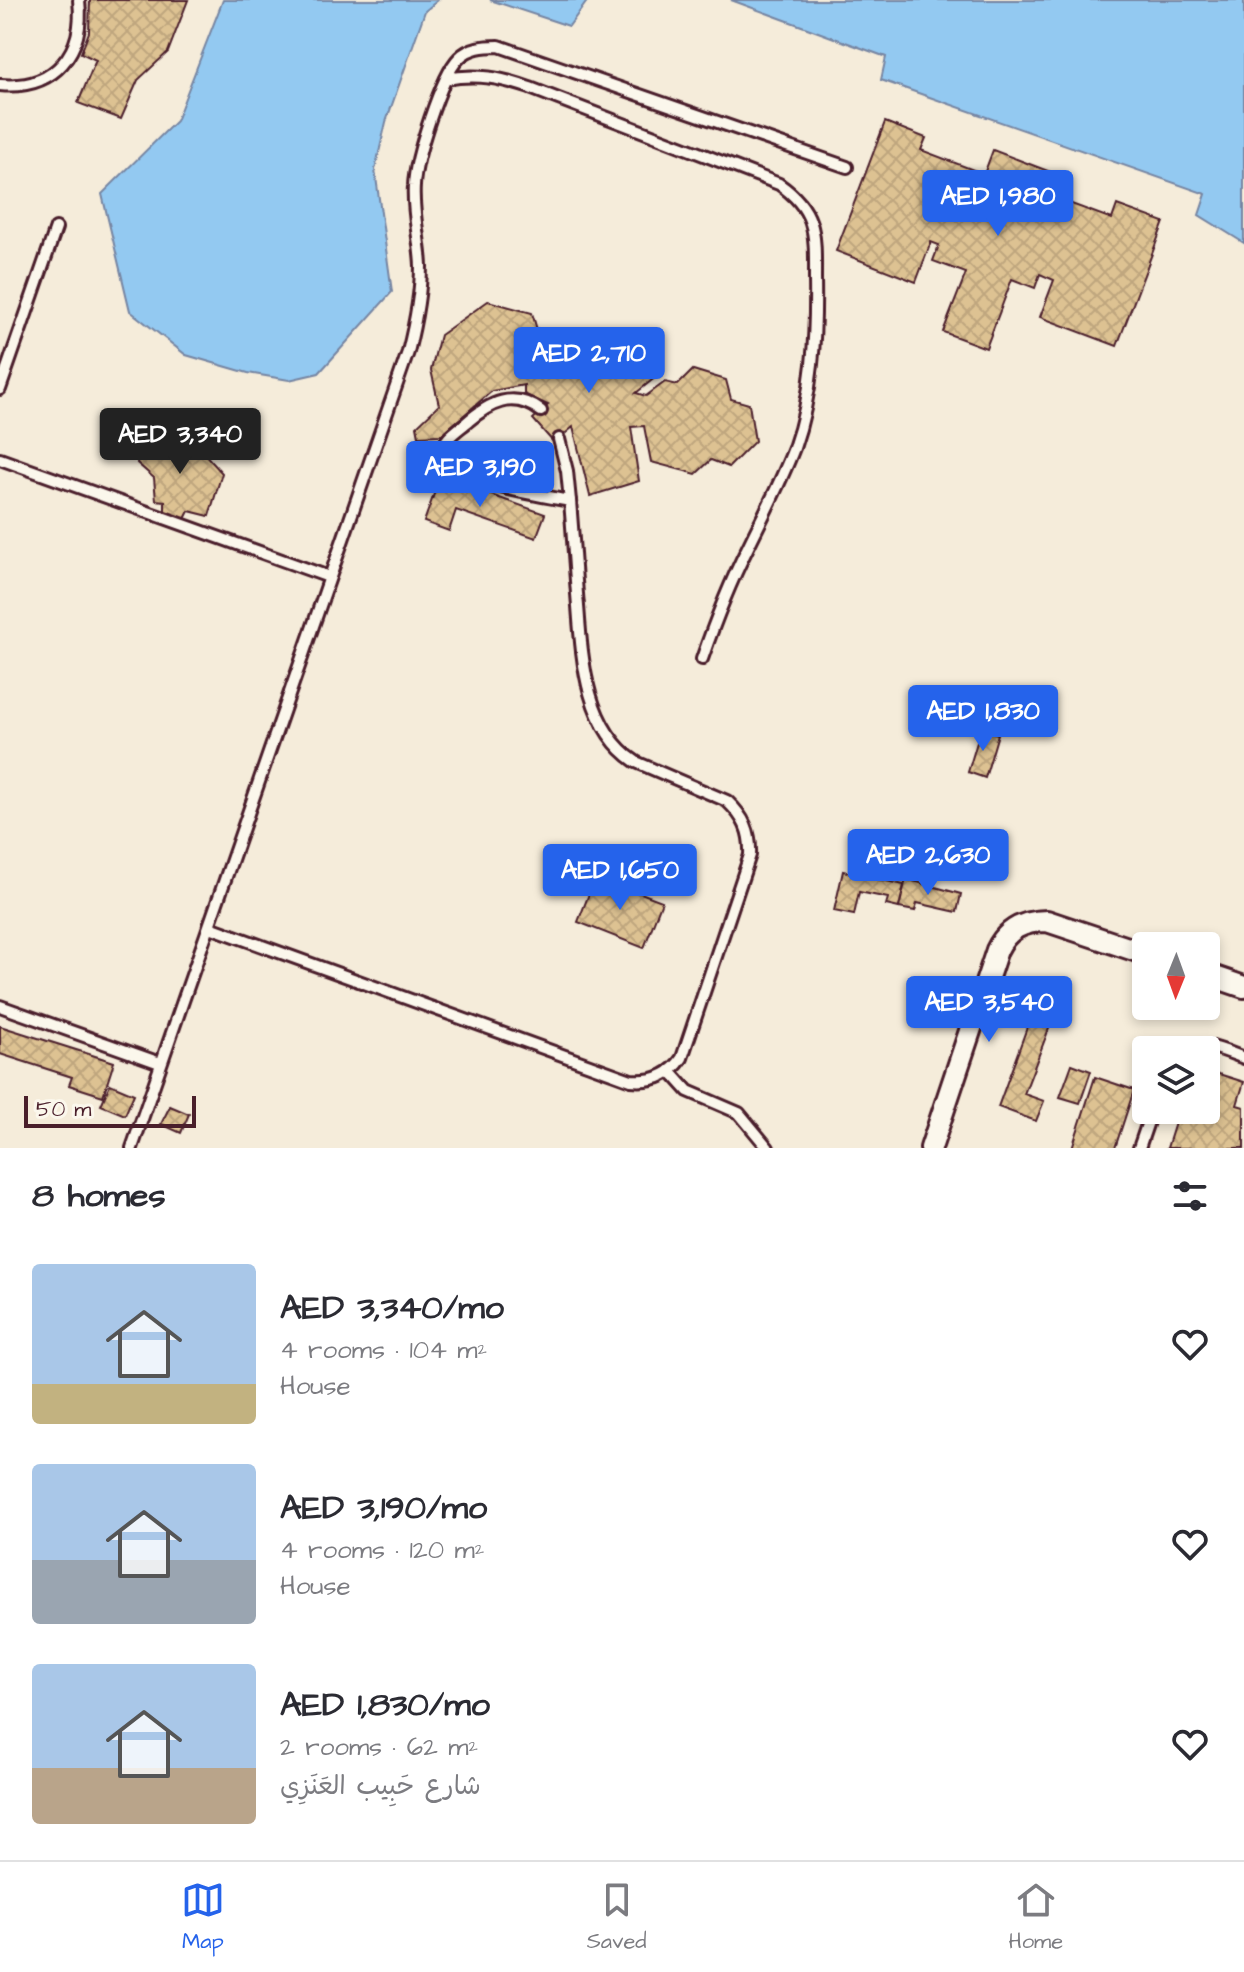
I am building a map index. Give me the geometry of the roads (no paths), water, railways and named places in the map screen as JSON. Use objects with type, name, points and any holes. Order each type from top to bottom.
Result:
[{"type":"street","points":[[931,1148],[997,950],[1009,932],[1030,922],[1047,921],[1132,949]]},
{"type":"street","points":[[1220,979],[1244,987]]},
{"type":"lane","points":[[0,85],[25,85],[47,77],[65,63],[77,43],[82,21],[79,0]]},
{"type":"lane","points":[[132,1148],[413,331],[421,267],[413,198],[415,170],[422,142],[446,79],[459,58],[471,50],[499,46],[847,167]]},
{"type":"lane","points":[[446,79],[480,76],[530,88],[779,184],[795,195],[806,210],[816,246],[816,312],[811,375],[803,413],[795,446],[731,584],[702,659]]},
{"type":"lane","points":[[0,389],[56,228]]},
{"type":"lane","points":[[541,411],[526,403],[505,400],[485,407],[447,438],[441,452],[442,458],[457,473],[511,489],[570,501]]},
{"type":"lane","points":[[210,927],[631,1080],[651,1080],[670,1071],[686,1049],[750,855],[750,840],[746,825],[727,801],[636,762],[625,755],[607,734],[584,667],[567,471],[559,439]]},
{"type":"lane","points":[[0,459],[329,577]]},
{"type":"lane","points":[[0,1006],[160,1063]]},
{"type":"lane","points":[[1220,1050],[1244,1058]]},
{"type":"lane","points":[[670,1071],[688,1091],[739,1113],[768,1148]]},
{"type":"lane","points":[[1139,1148],[1147,1124]]},
{"type":"water","points":[[223,0],[438,0],[425,11],[386,122],[375,170],[392,292],[319,373],[289,380],[248,373],[186,355],[130,311],[102,194],[176,121]]},
{"type":"water","points":[[490,0],[588,0],[569,26]]},
{"type":"water","points":[[731,0],[1244,0],[1244,243],[1199,215],[1206,194],[881,80],[886,57]]}]
